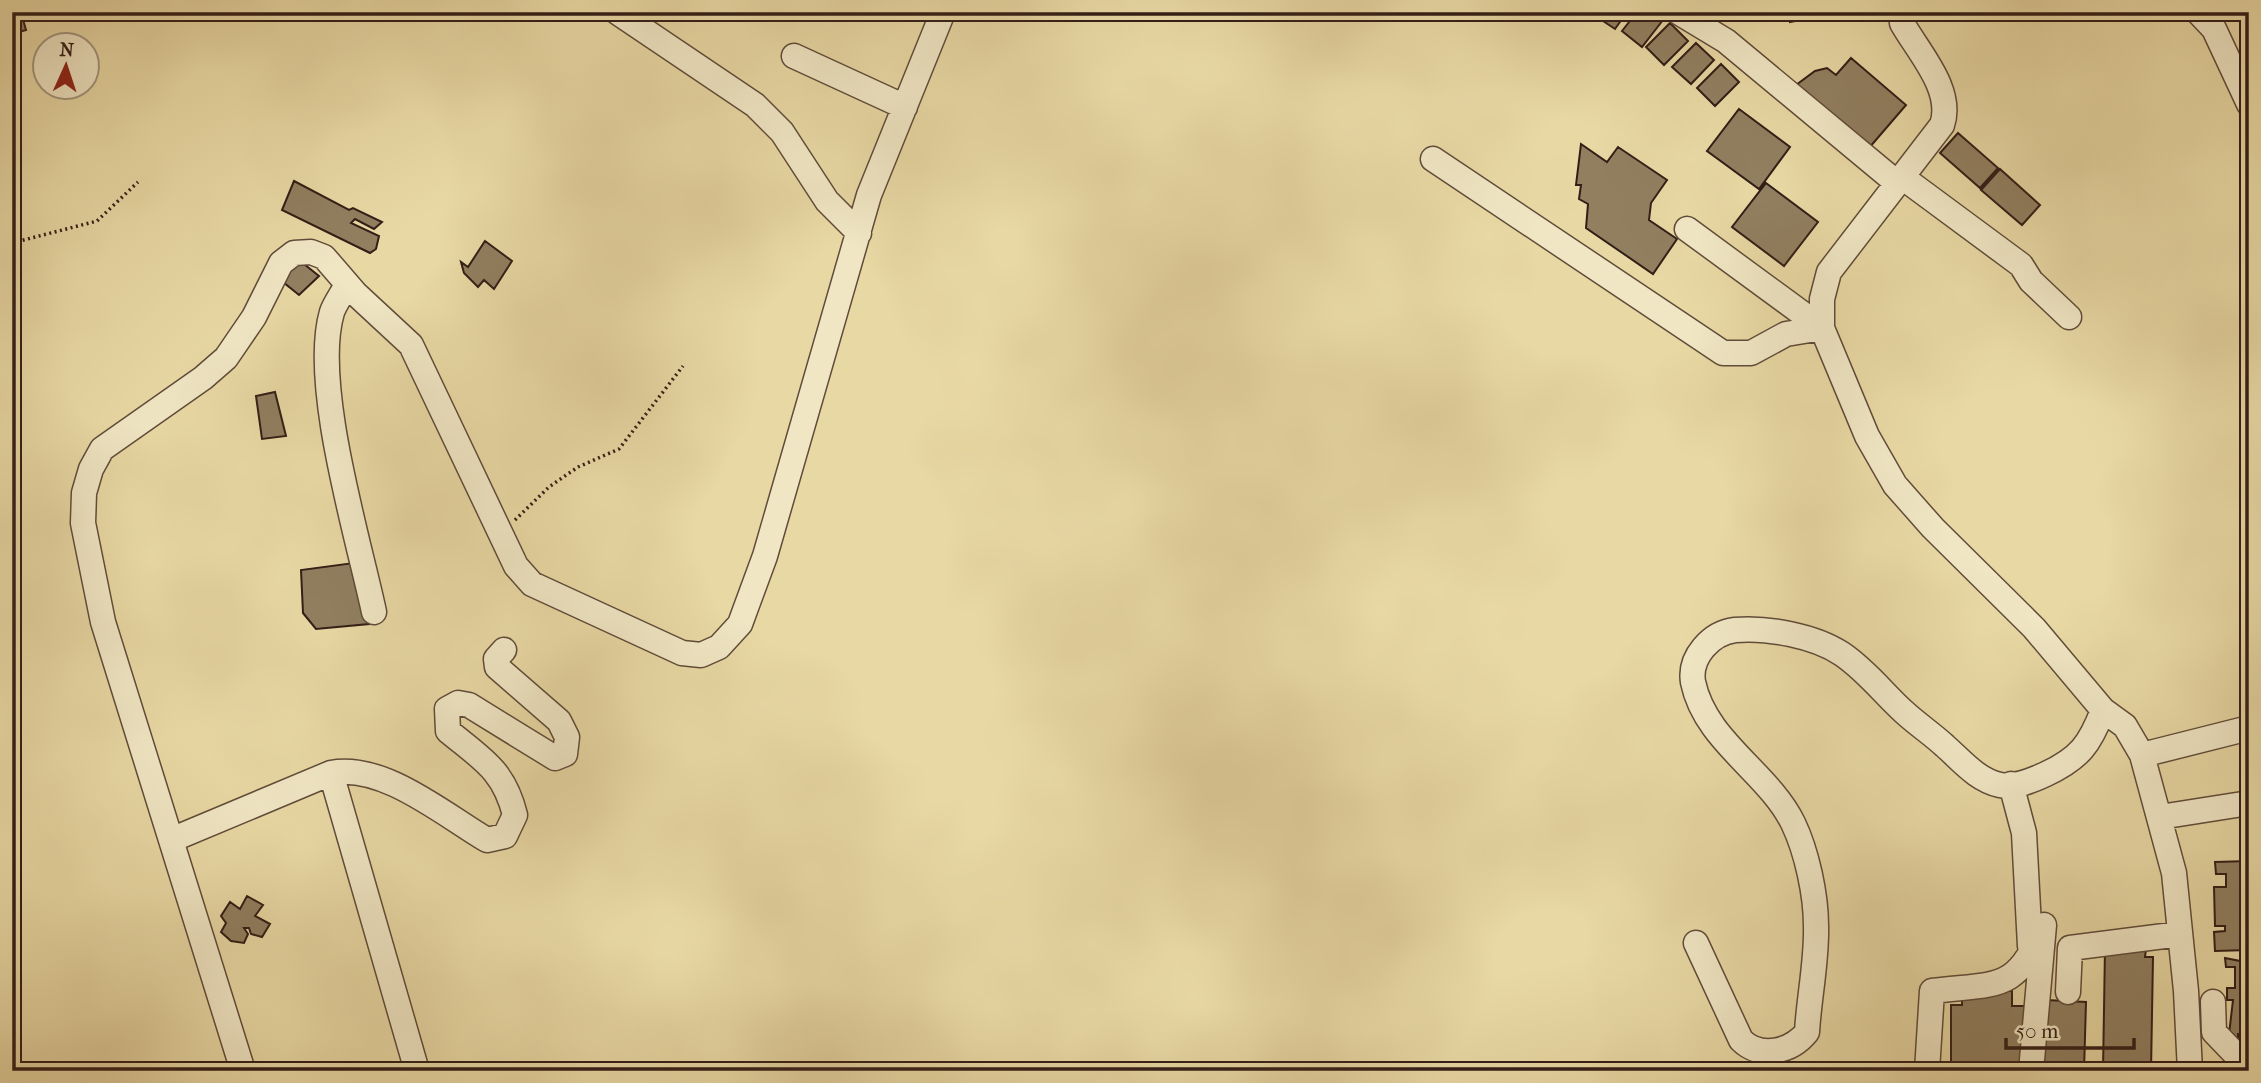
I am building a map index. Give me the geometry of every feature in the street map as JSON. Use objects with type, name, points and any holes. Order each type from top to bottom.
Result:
[{"type":"street","points":[[243,1071],[103,622],[82,523],[84,493],[91,469],[102,449],[203,378],[226,358],[254,317],[281,263],[294,253],[312,252],[324,257],[347,284],[411,345],[516,566],[532,584],[682,653],[701,655],[729,639],[740,624],[765,556],[869,195],[943,12]]},
{"type":"street","points":[[1678,12],[1726,41],[1900,180],[2021,265],[2031,281],[2069,317]]},
{"type":"street","points":[[1901,12],[1902,23],[1942,91],[1947,111],[1941,125],[1829,272],[1822,299],[1822,328],[1867,436],[1895,485],[1933,528],[2034,628],[2104,710],[2125,726],[2142,755],[2174,873],[2190,1071]]},
{"type":"street","points":[[2200,13],[2214,29],[2249,104]]},
{"type":"street","points":[[625,14],[755,105],[782,132],[827,201],[859,233]]},
{"type":"street","points":[[793,57],[905,107]]},
{"type":"street","points":[[1433,159],[1723,353],[1751,353],[1786,334],[1822,328]]},
{"type":"street","points":[[1687,229],[1822,328]]},
{"type":"street","points":[[347,284],[332,311],[327,350],[332,421],[374,611]]},
{"type":"street","points":[[1696,943],[1741,1040],[1751,1050],[1769,1051],[1801,1041],[1807,1032],[1816,926],[1809,877],[1793,823],[1711,723],[1699,698],[1693,680],[1695,657],[1713,638],[1734,630],[1776,632],[1807,639],[1840,653],[1873,678],[1903,711],[1970,770],[2001,786],[2029,782],[2067,764],[2091,742],[2104,710]]},
{"type":"street","points":[[171,840],[331,773],[350,769],[378,775],[487,840],[505,836],[516,815],[511,796],[500,774],[448,731],[447,709],[458,703],[469,705],[555,758],[565,754],[567,737],[559,721],[497,667],[496,659],[504,650]]},
{"type":"street","points":[[2142,755],[2249,728]]},
{"type":"street","points":[[331,773],[417,1071]]},
{"type":"street","points":[[2011,784],[2024,833],[2030,959]]},
{"type":"street","points":[[2160,817],[2249,803]]},
{"type":"street","points":[[1927,1071],[1932,991],[2005,982],[2030,959],[2043,925],[2031,1071]]},
{"type":"street","points":[[2068,992],[2070,948],[2180,934]]},
{"type":"street","points":[[2213,1002],[2214,1032],[2237,1056],[2249,1055]]},
{"type":"path","points":[[12,243],[97,221],[138,182]]},
{"type":"path","points":[[501,533],[549,487],[578,467],[619,449],[683,366]]},
{"type":"building","points":[[12,12],[21,12],[26,30],[12,34]]},
{"type":"building","points":[[1596,12],[1627,12],[1615,29],[1594,15]]},
{"type":"building","points":[[1637,12],[1654,12],[1663,20],[1642,47],[1622,31]]},
{"type":"building","points":[[1788,12],[1814,12],[1815,17],[1790,22]]},
{"type":"building","points":[[1670,23],[1688,41],[1664,65],[1646,47]]},
{"type":"building","points":[[1696,43],[1714,60],[1691,84],[1672,67]]},
{"type":"building","points":[[1851,58],[1906,105],[1869,148],[1796,85],[1815,71],[1827,68],[1836,75]]},
{"type":"building","points":[[1721,64],[1739,82],[1715,106],[1697,88]]},
{"type":"building","points":[[1739,109],[1790,147],[1759,189],[1707,151]]},
{"type":"building","points":[[1958,133],[1998,168],[1980,188],[1940,153]]},
{"type":"building","points":[[1581,144],[1607,162],[1618,147],[1667,180],[1651,203],[1649,220],[1677,239],[1653,274],[1586,228],[1588,204],[1579,199],[1581,185],[1576,185]]},
{"type":"building","points":[[2000,169],[2040,205],[2022,225],[1981,190]]},
{"type":"building","points":[[294,181],[349,210],[353,208],[382,222],[374,229],[355,219],[351,223],[379,236],[376,249],[370,253],[282,210]]},
{"type":"building","points":[[1766,183],[1818,222],[1784,266],[1732,227]]},
{"type":"building","points":[[485,241],[512,261],[494,289],[484,280],[478,287],[464,273],[461,262],[468,267]]},
{"type":"building","points":[[294,256],[319,276],[299,295],[278,278]]},
{"type":"building","points":[[275,392],[286,436],[262,439],[256,396]]},
{"type":"building","points":[[361,562],[369,624],[316,629],[303,613],[301,570]]},
{"type":"building","points":[[2249,861],[2249,950],[2215,951],[2214,932],[2225,931],[2225,926],[2215,926],[2214,887],[2226,887],[2226,874],[2216,874],[2215,862]]},
{"type":"building","points":[[247,896],[263,905],[255,916],[270,924],[262,937],[251,934],[249,928],[244,928],[248,934],[244,943],[231,941],[221,932],[226,923],[221,916],[230,902],[240,909]]},
{"type":"building","points":[[2105,948],[2146,949],[2145,957],[2153,957],[2151,1071],[2103,1071]]},
{"type":"building","points":[[2225,958],[2240,961],[2245,968],[2249,968],[2249,1034],[2238,1034],[2238,1043],[2228,1043],[2233,1000],[2227,1000],[2227,988],[2235,988],[2235,967],[2226,967]]},
{"type":"building","points":[[1962,991],[2012,991],[2012,1006],[2026,1006],[2026,1071],[1951,1068],[1951,1005],[1962,1005]]},
{"type":"building","points":[[2046,1000],[2086,1002],[2084,1071],[2039,1071]]}]
